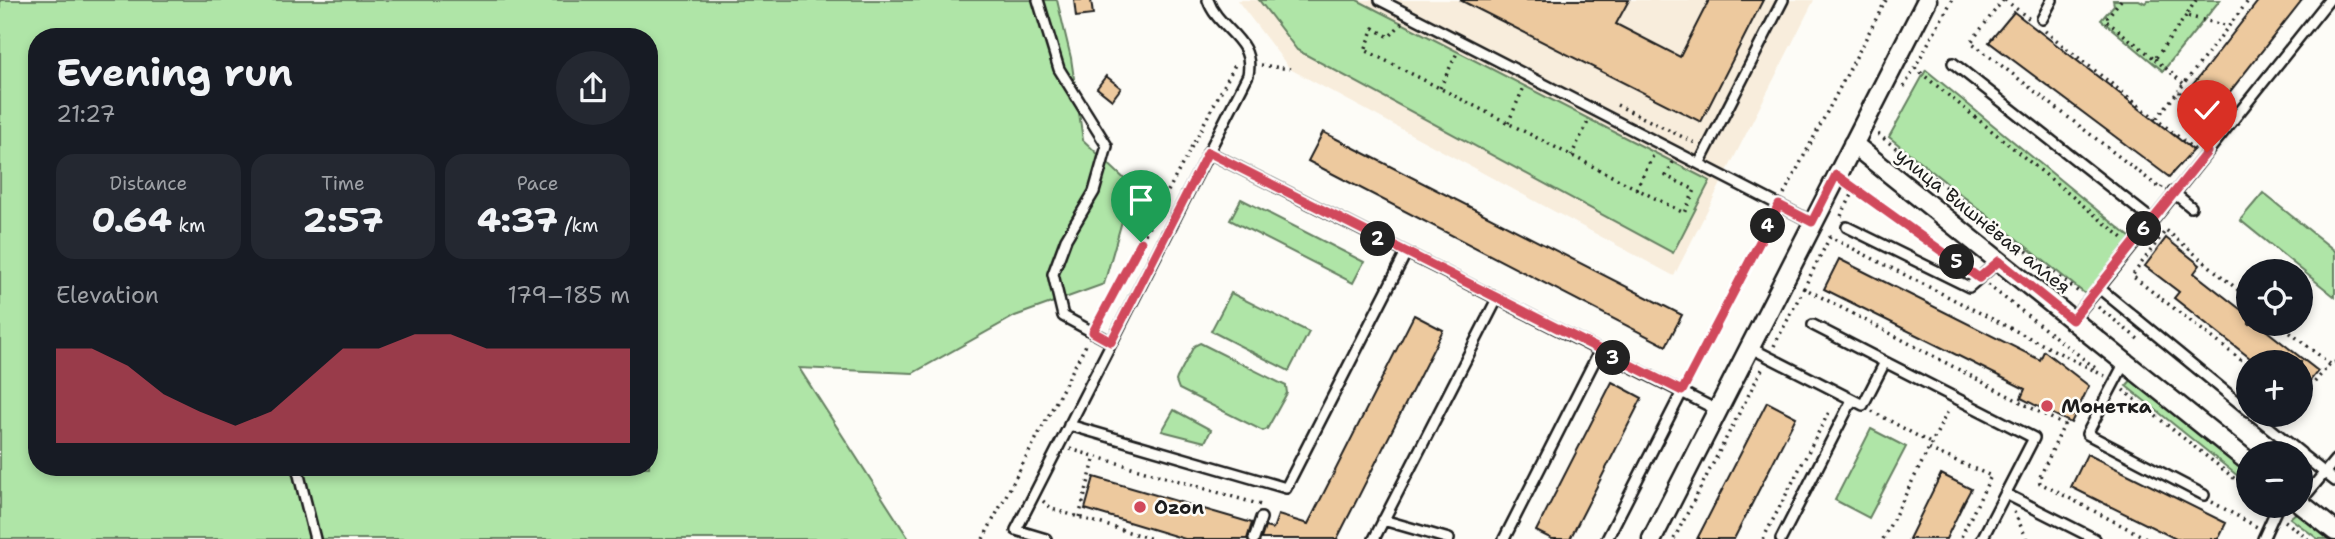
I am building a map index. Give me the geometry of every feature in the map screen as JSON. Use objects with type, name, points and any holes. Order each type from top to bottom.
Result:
[{"type":"street","points":[[1652,539],[1927,0]]},
{"type":"street","name":"улица Вишнёвая аллея","points":[[1853,144],[2236,452]]},
{"type":"street","points":[[2313,513],[2335,531]]},
{"type":"lane","points":[[1038,0],[1059,69],[1107,146],[1094,192],[1066,239],[1053,274],[1063,316],[1111,342]]},
{"type":"lane","points":[[1046,539],[1016,530],[1248,75],[1250,64],[1246,48],[1211,9],[1208,0]]},
{"type":"lane","points":[[1380,0],[1812,222]]},
{"type":"lane","points":[[1699,164],[1783,0]]},
{"type":"lane","points":[[2037,21],[2052,0]]},
{"type":"lane","points":[[2072,320],[2330,0]]},
{"type":"lane","points":[[1953,63],[2152,220]]},
{"type":"lane","points":[[1208,152],[1717,410]]},
{"type":"lane","points":[[2173,192],[2191,207]]},
{"type":"lane","points":[[1847,227],[1969,287],[1999,261]]},
{"type":"lane","points":[[1069,425],[1286,488],[1405,253]]},
{"type":"lane","points":[[2099,288],[2236,400]]},
{"type":"lane","points":[[1374,539],[1497,299]]},
{"type":"lane","points":[[1812,325],[2034,438],[1982,539]]},
{"type":"lane","points":[[1749,348],[1863,405],[1885,362]]},
{"type":"lane","points":[[1504,539],[1599,352]]},
{"type":"lane","points":[[2124,362],[2087,434],[2206,498]]},
{"type":"lane","points":[[1606,539],[1682,391]]},
{"type":"lane","points":[[1781,539],[1852,400]]},
{"type":"lane","points":[[2269,427],[2286,441]]},
{"type":"lane","points":[[2313,487],[2335,460]]},
{"type":"lane","points":[[2313,463],[2335,481]]},
{"type":"lane","points":[[299,476],[315,539]]},
{"type":"lane","points":[[2006,494],[2095,539]]},
{"type":"lane","points":[[1254,539],[1261,518]]},
{"type":"lane","points":[[2263,539],[2273,518]]},
{"type":"lane","points":[[1383,520],[1449,539]]},
{"type":"path","points":[[1682,391],[1886,0]]},
{"type":"path","points":[[1898,97],[1952,0]]},
{"type":"path","points":[[2037,21],[2004,0],[1971,42],[2161,188],[2170,179]]},
{"type":"path","points":[[2012,6],[2016,0]]},
{"type":"path","points":[[2121,0],[2105,20],[2184,84]]},
{"type":"path","points":[[2155,59],[2196,0]]},
{"type":"path","points":[[2157,118],[2249,0]]},
{"type":"path","points":[[2186,16],[2229,26]]},
{"type":"path","points":[[1402,23],[1389,37],[1374,28],[1365,50],[1684,214],[1695,190],[1666,176],[1685,138]]},
{"type":"path","points":[[2043,30],[2196,149],[2187,159]]},
{"type":"path","points":[[1440,88],[1462,42]]},
{"type":"path","points":[[983,539],[1236,61],[1290,69]]},
{"type":"path","points":[[1914,68],[2125,239],[2118,248]]},
{"type":"path","points":[[1507,123],[1528,76]]},
{"type":"path","points":[[2180,89],[2180,99],[2207,122],[2217,122]]},
{"type":"path","points":[[1571,156],[1601,97],[1698,145],[1702,141]]},
{"type":"path","points":[[1883,125],[1878,134],[2086,298]]},
{"type":"path","points":[[1636,189],[1667,129]]},
{"type":"path","points":[[1836,175],[1979,278],[2236,480]]},
{"type":"path","points":[[2236,288],[2166,230],[2132,276],[2236,356]]},
{"type":"path","points":[[2087,434],[2064,425],[1804,288],[1830,237],[2105,376]]},
{"type":"path","points":[[2296,336],[2332,363],[2313,384]]},
{"type":"path","points":[[2100,386],[2105,376]]},
{"type":"path","points":[[1884,539],[1955,398]]},
{"type":"path","points":[[1863,405],[1931,446],[1991,476],[1960,539]]},
{"type":"path","points":[[1763,539],[1829,410]]},
{"type":"path","points":[[2064,425],[2039,479],[2040,483],[2148,539]]},
{"type":"path","points":[[1069,449],[1261,505]]},
{"type":"path","points":[[1079,517],[1095,457]]},
{"type":"path","points":[[1040,493],[1043,502],[1052,509],[1152,539]]},
{"type":"path","points":[[2006,494],[2026,539]]},
{"type":"path","points":[[2206,498],[2236,515]]},
{"type":"path","points":[[2242,518],[2258,527],[2261,518]]},
{"type":"path","points":[[2281,518],[2308,539]]},
{"type":"shaded area","points":[[1237,0],[1814,0],[1674,276],[1290,69]]},
{"type":"green space","points":[[0,0],[1057,0],[1071,58],[1083,140],[1132,186],[1104,284],[1015,316],[913,373],[799,368],[909,539],[0,539]]},
{"type":"green space","points":[[1259,0],[1357,0],[1710,181],[1673,253],[1297,50]]},
{"type":"green space","points":[[2113,0],[2139,0],[2145,3],[2148,0],[2220,0],[2163,71],[2101,20],[2114,5]]},
{"type":"green space","points":[[1926,70],[2131,238],[2089,297],[1889,137]]},
{"type":"green space","points":[[2263,193],[2335,251],[2335,297],[2313,279],[2313,259],[2288,259],[2240,220]]},
{"type":"green space","points":[[1241,199],[1364,262],[1353,283],[1230,220]]},
{"type":"green space","points":[[1231,293],[1309,332],[1289,371],[1211,331]]},
{"type":"green space","points":[[1200,343],[1286,386],[1287,393],[1267,429],[1263,431],[1179,389],[1177,378],[1194,346]]},
{"type":"green space","points":[[2135,376],[2236,458],[2236,475],[2126,386]]},
{"type":"green space","points":[[1174,410],[1211,430],[1205,442],[1162,431]]},
{"type":"green space","points":[[1871,429],[1906,447],[1869,518],[1835,500]]},
{"type":"green space","points":[[2290,518],[2307,518],[2334,539],[2318,539]]},
{"type":"building","points":[[1074,0],[1091,0],[1093,15],[1076,17]]},
{"type":"building","points":[[1460,0],[1629,0],[1616,24],[1680,57],[1709,0],[1763,0],[1701,122]]},
{"type":"building","points":[[2259,0],[2302,0],[2210,117],[2184,96]]},
{"type":"building","points":[[2014,12],[2193,150],[2169,177],[1989,42]]},
{"type":"building","points":[[1106,76],[1121,88],[1112,100],[1097,88]]},
{"type":"building","points":[[1323,132],[1682,315],[1666,346],[1308,161]]},
{"type":"building","points":[[2166,238],[2200,265],[2194,273],[2236,306],[2236,336],[2273,336],[2291,350],[2240,350],[2174,298],[2179,292],[2145,266]]},
{"type":"building","points":[[1839,259],[2040,360],[2044,351],[2089,386],[2071,423],[2021,398],[2025,389],[1824,289]]},
{"type":"building","points":[[1414,315],[1443,330],[1337,539],[1261,539],[1265,527],[1273,529],[1278,515],[1308,524]]},
{"type":"building","points":[[1612,382],[1642,398],[1570,539],[1552,539],[1536,531]]},
{"type":"building","points":[[1767,402],[1796,417],[1734,539],[1697,539]]},
{"type":"building","points":[[2087,454],[2226,523],[2218,539],[2176,539],[2071,487]]},
{"type":"building","points":[[1941,474],[1971,489],[1946,539],[1909,539]]},
{"type":"building","points":[[1094,477],[1252,523],[1247,539],[1185,539],[1085,509]]},
{"type":"place","name":"Монетка","points":[[2047,406]]},
{"type":"place","name":"Ozon","points":[[1140,507]]},
{"type":"route","points":[[1141,242],[1093,332],[1111,342],[1208,152],[1599,352],[1682,391],[1779,205],[1812,222],[1836,175],[1979,278],[1999,261],[2072,320],[2207,152]]}]
